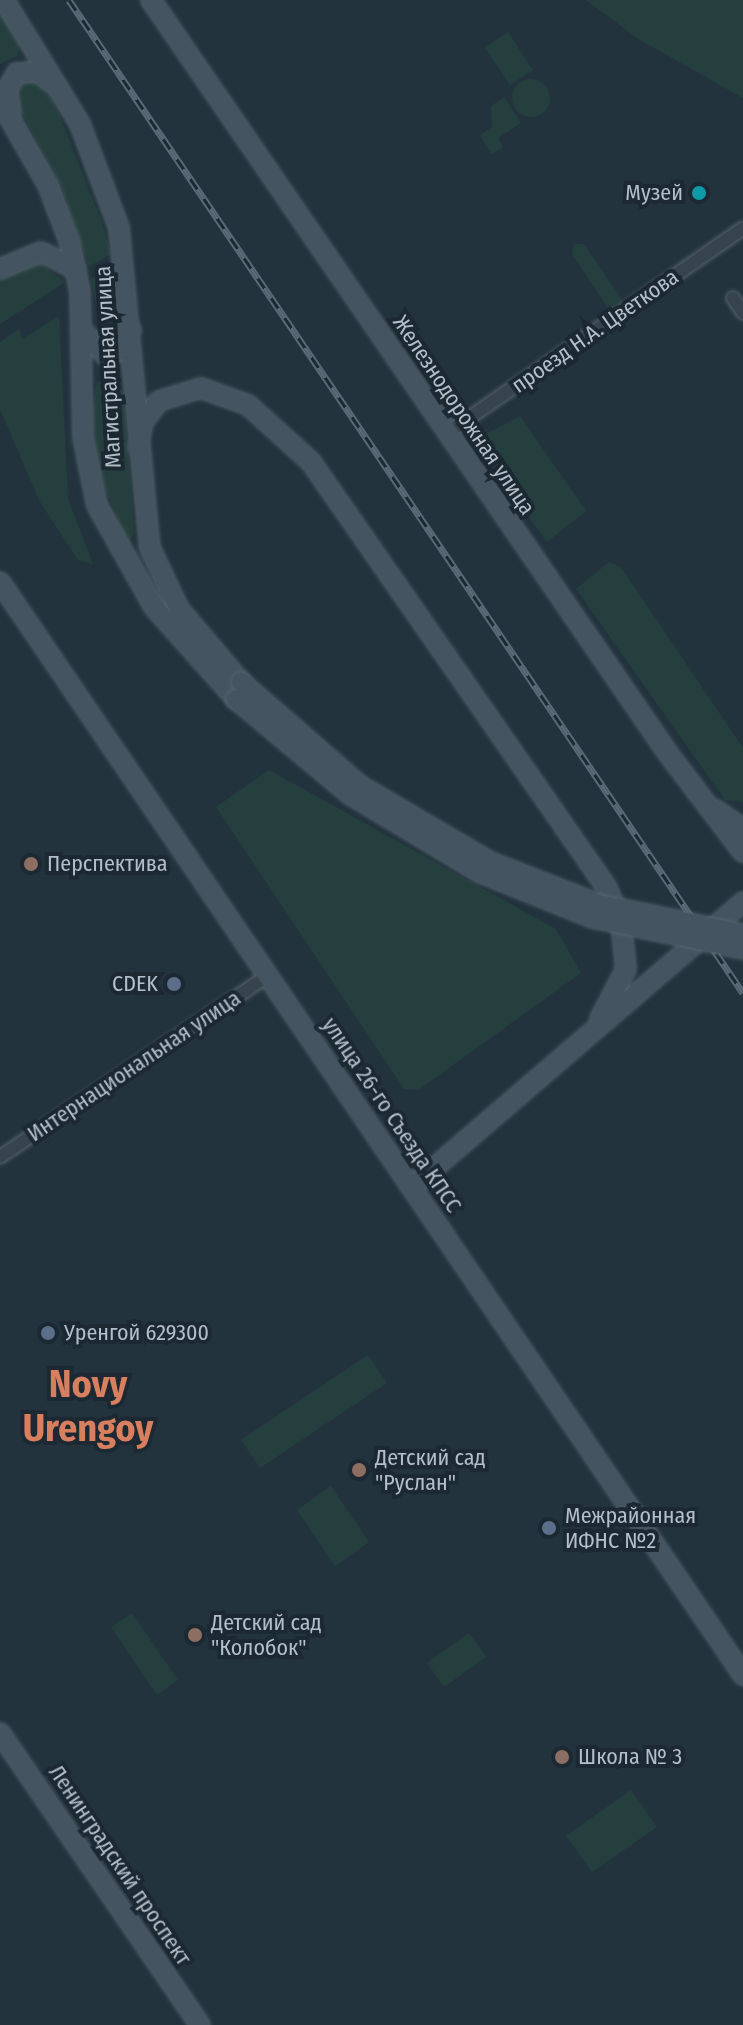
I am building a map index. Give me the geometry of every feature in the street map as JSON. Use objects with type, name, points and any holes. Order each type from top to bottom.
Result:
[{"type":"main road","name":"Магистральная улица","points":[[4,0],[71,106],[119,228],[133,324],[141,498],[158,570],[194,630],[239,690]]},
{"type":"main road","name":"Железнодорожная улица","points":[[151,0],[446,434],[693,789],[743,852]]},
{"type":"main road","points":[[16,128],[7,90],[23,71],[46,76],[71,106]]},
{"type":"main road","name":"Магистральная улица","points":[[0,101],[56,201],[76,269],[82,330],[86,462],[110,537],[177,636],[239,690]]},
{"type":"main road","points":[[0,269],[34,252],[76,269]]},
{"type":"main road","points":[[82,330],[97,352],[113,356],[133,324]]},
{"type":"main road","points":[[138,447],[159,401],[201,388],[248,405],[311,462],[607,888],[621,923],[626,969],[600,1019]]},
{"type":"main road","name":"улица 26-го Съезда КПСС","points":[[0,582],[743,1675]]},
{"type":"main road","points":[[239,690],[359,785],[478,856],[598,904],[743,934]]},
{"type":"main road","points":[[239,690],[351,795],[481,873],[593,918],[743,949]]},
{"type":"main road","points":[[693,789],[743,829]]},
{"type":"main road","points":[[412,1187],[600,1019],[742,903]]},
{"type":"main road","name":"Ленинградский проспект","points":[[0,1733],[200,2025]]},
{"type":"street","name":"проезд Н.А. Цветкова","points":[[446,434],[743,228]]},
{"type":"street","points":[[733,298],[743,313]]},
{"type":"street","name":"Интернациональная улица","points":[[0,1157],[269,975]]},
{"type":"green space","points":[[586,0],[743,0],[743,98],[640,40]]},
{"type":"green space","points":[[0,11],[20,46],[17,56],[0,64]]},
{"type":"green space","points":[[508,32],[533,70],[510,85],[485,48]]},
{"type":"green space","points":[[28,77],[45,87],[58,111],[102,223],[111,254],[89,267],[61,186],[13,96],[15,84]]},
{"type":"green space","points":[[531,79],[544,85],[550,98],[544,111],[531,117],[518,111],[512,98],[518,85]]},
{"type":"green space","points":[[504,97],[521,123],[498,138],[503,147],[492,154],[480,135],[492,127],[491,106]]},
{"type":"green space","points":[[574,244],[584,244],[625,304],[610,311],[572,254]]},
{"type":"green space","points":[[38,262],[65,282],[0,324],[0,278]]},
{"type":"green space","points":[[112,266],[118,329],[103,337],[91,279]]},
{"type":"green space","points":[[59,316],[68,499],[93,564],[78,560],[40,502],[0,409],[0,342],[19,329],[22,339]]},
{"type":"green space","points":[[110,377],[124,393],[134,533],[128,543],[101,479],[91,418],[97,382]]},
{"type":"green space","points":[[520,416],[586,511],[547,542],[482,452],[485,434]]},
{"type":"green space","points":[[609,562],[621,567],[743,748],[743,802],[725,800],[576,589]]},
{"type":"green space","points":[[269,770],[556,929],[581,973],[418,1090],[404,1089],[216,807]]},
{"type":"green space","points":[[368,1355],[387,1383],[260,1468],[241,1440]]},
{"type":"green space","points":[[331,1486],[369,1542],[335,1566],[297,1510]]},
{"type":"green space","points":[[132,1613],[178,1680],[157,1695],[111,1627]]},
{"type":"green space","points":[[469,1633],[486,1657],[444,1687],[427,1663]]},
{"type":"green space","points":[[631,1790],[657,1827],[592,1872],[566,1836]]},
{"type":"railway","points":[[69,0],[743,993]]},
{"type":"place","name":"Музей","points":[[699,193]]},
{"type":"place","name":"Перспектива","points":[[31,864]]},
{"type":"place","name":"CDEK","points":[[174,984]]},
{"type":"place","name":"Уренгой 629300","points":[[48,1333]]},
{"type":"place","name":"Детский сад \"Руслан\"","points":[[359,1470]]},
{"type":"place","name":"Межрайонная ИФНС №2","points":[[549,1528]]},
{"type":"place","name":"Детский сад \"Колобок\"","points":[[195,1635]]},
{"type":"place","name":"Школа № 3","points":[[562,1757]]},
{"type":"district","name":"Novy Urengoy","points":[[88,1407]]}]
